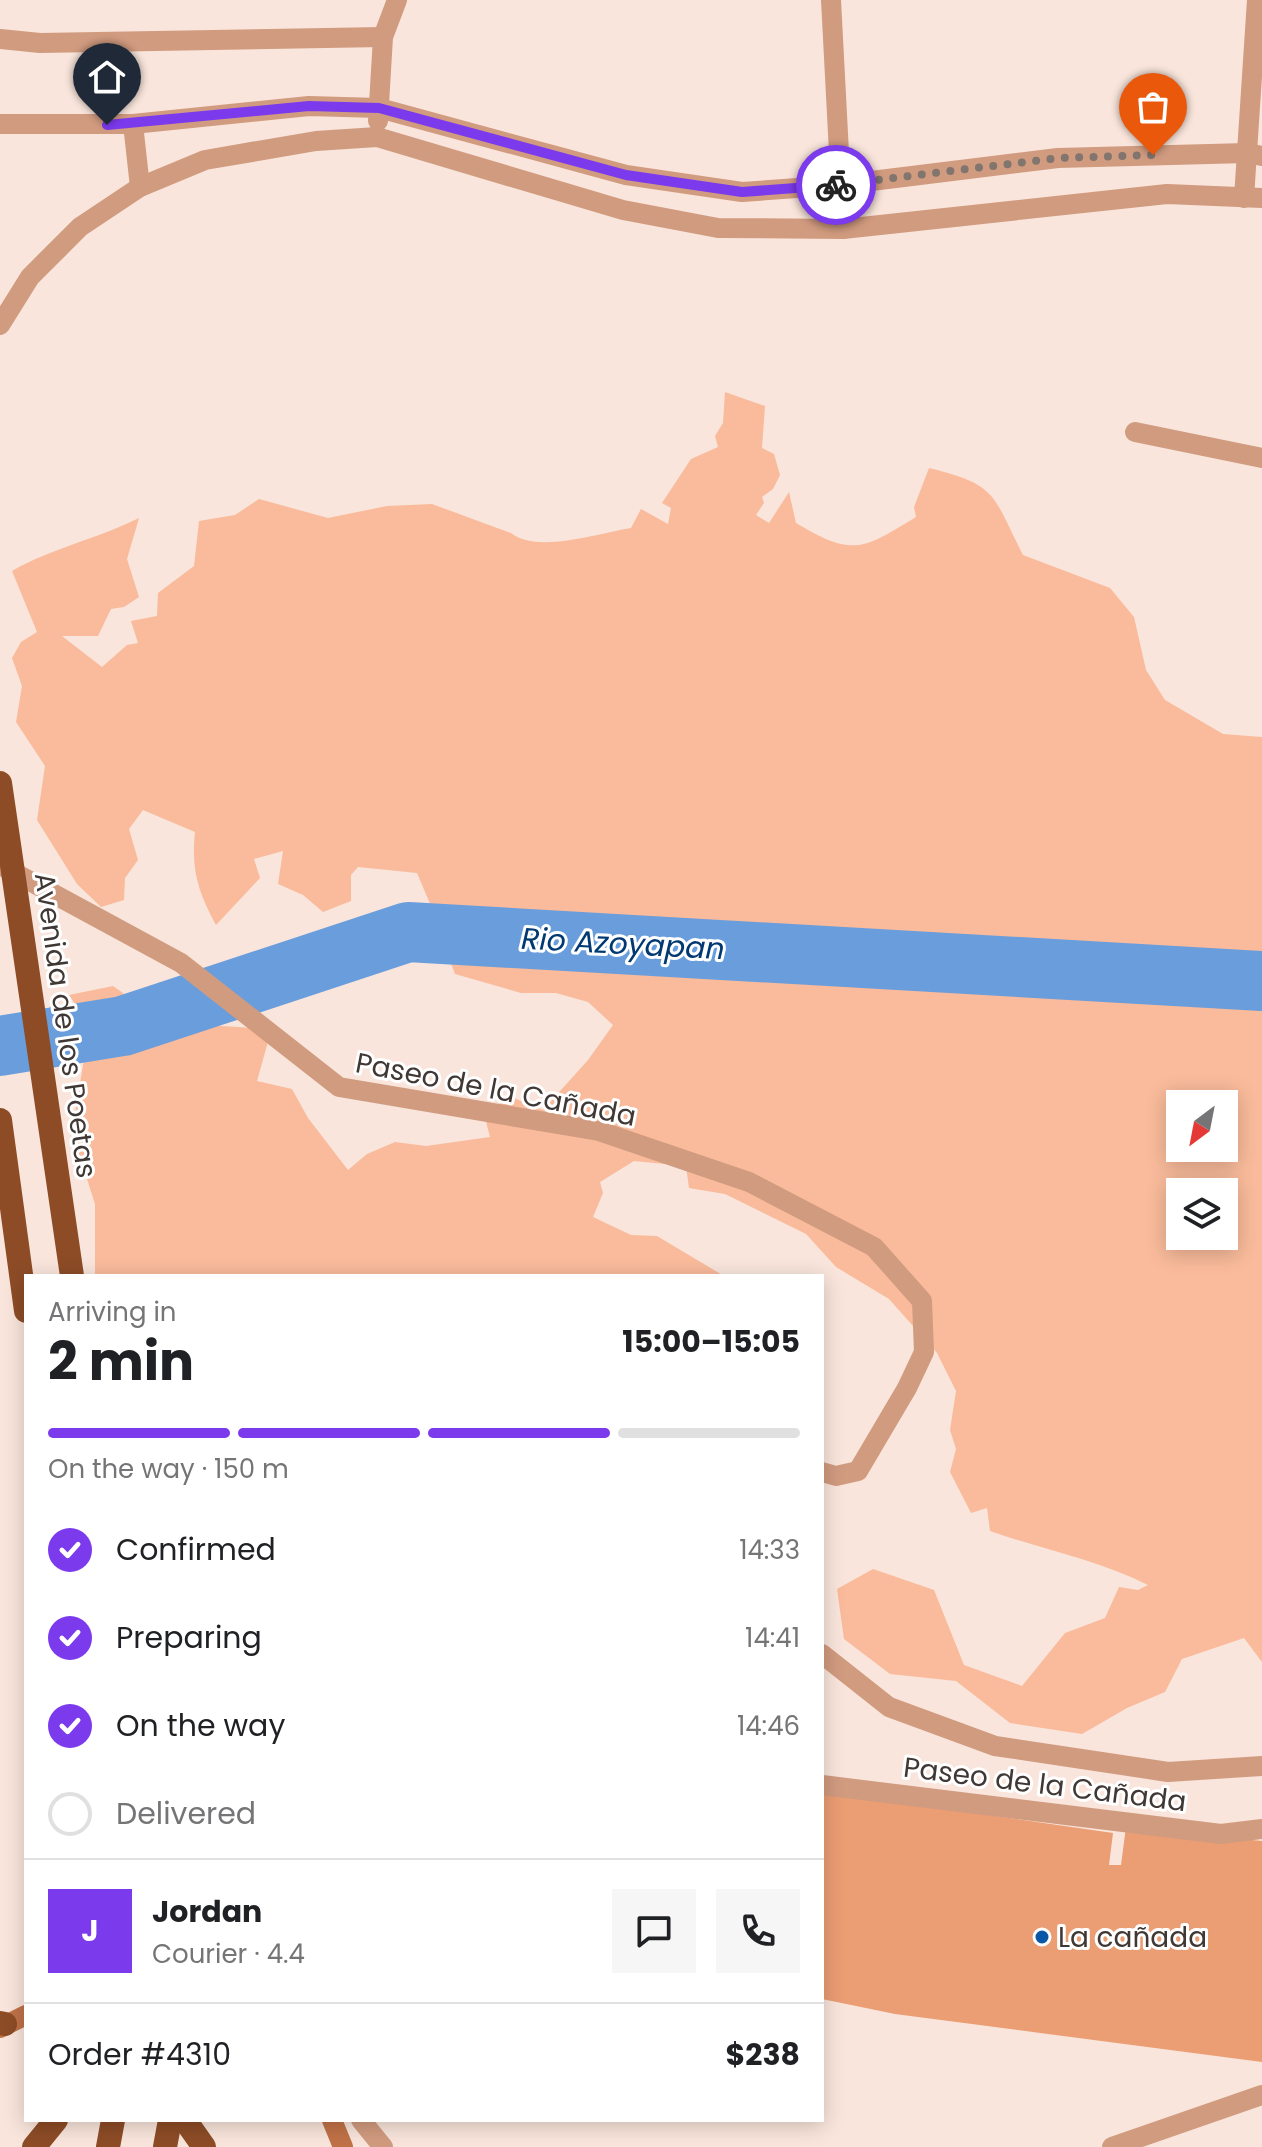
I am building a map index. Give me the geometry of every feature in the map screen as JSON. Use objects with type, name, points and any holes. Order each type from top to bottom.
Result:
[{"type":"highway","name":"Avenida de los Poetas","points":[[0,783],[72,1274]]},
{"type":"highway","points":[[0,1120],[24,1296]]},
{"type":"highway","points":[[34,2147],[54,2122]]},
{"type":"highway","points":[[108,2147],[113,2122]]},
{"type":"highway","points":[[165,2147],[170,2122]]},
{"type":"highway","points":[[186,2122],[204,2147]]},
{"type":"street","points":[[377,137],[383,37],[397,0]]},
{"type":"street","points":[[831,0],[843,229]]},
{"type":"street","points":[[0,325],[30,277],[80,227],[140,187],[194,164],[239,152],[316,141],[377,137],[637,212],[718,228],[843,229],[1167,194],[1253,198],[1257,0]]},
{"type":"street","points":[[0,39],[40,43],[383,37]]},
{"type":"street","points":[[0,124],[133,124],[309,106],[379,108],[626,175],[742,192],[839,185],[1058,158],[1254,154]]},
{"type":"street","points":[[133,124],[140,187]]},
{"type":"street","points":[[1135,432],[1262,458]]},
{"type":"street","name":"Paseo de la Cañada","points":[[0,865],[181,963],[339,1087],[599,1131],[749,1182],[874,1247],[922,1301],[924,1352],[907,1388],[858,1471],[836,1476],[824,1473]]},
{"type":"street","name":"Paseo de la Cañada","points":[[824,1656],[889,1707],[995,1746],[1168,1772],[1262,1766]]},
{"type":"street","name":"Paseo de la Cañada","points":[[824,1785],[1221,1834],[1262,1829]]},
{"type":"street","points":[[1112,2147],[1262,2095]]},
{"type":"street","points":[[333,2122],[343,2147]]},
{"type":"street","points":[[363,2122],[383,2147]]},
{"type":"shaded area","points":[[725,392],[765,406],[762,448],[774,454],[780,475],[773,489],[762,497],[764,503],[756,515],[769,523],[789,492],[796,523],[845,545],[857,545],[882,537],[916,517],[914,507],[929,468],[969,480],[991,495],[1023,555],[1110,588],[1134,617],[1146,670],[1165,700],[1223,734],[1262,737],[1262,1662],[1244,1638],[1182,1659],[1165,1692],[1127,1708],[1082,1734],[1010,1723],[956,1681],[890,1674],[844,1639],[837,1589],[873,1569],[934,1590],[964,1665],[1022,1686],[1065,1633],[1105,1618],[1119,1587],[1138,1590],[1148,1585],[1090,1562],[990,1531],[987,1508],[971,1513],[950,1472],[956,1449],[950,1430],[956,1391],[937,1353],[889,1299],[836,1267],[806,1234],[725,1194],[689,1188],[686,1166],[634,1161],[600,1182],[603,1193],[593,1217],[631,1235],[657,1236],[721,1274],[95,1274],[95,1204],[72,1132],[84,1059],[94,1046],[75,1045],[83,1016],[69,995],[113,986],[137,1003],[152,993],[171,987],[187,1024],[271,1031],[257,1081],[292,1089],[308,1118],[348,1170],[367,1154],[395,1142],[426,1146],[490,1137],[483,1110],[514,1098],[543,1110],[588,1060],[613,1025],[588,1002],[556,993],[521,993],[455,974],[447,953],[444,925],[431,906],[417,873],[358,867],[351,875],[351,901],[323,912],[303,895],[278,884],[283,851],[254,859],[260,878],[216,925],[197,880],[195,832],[143,810],[129,829],[138,860],[125,878],[124,900],[101,907],[77,884],[37,820],[45,766],[16,722],[22,686],[12,658],[21,642],[37,632],[12,571],[139,518],[127,559],[139,597],[124,607],[111,609],[98,636],[62,636],[102,667],[127,645],[138,643],[131,621],[157,616],[158,593],[194,566],[199,521],[235,515],[259,499],[328,518],[387,506],[432,504],[522,539],[552,542],[631,528],[641,509],[668,524],[671,508],[662,503],[691,459],[718,447],[715,436],[723,423]]},
{"type":"building","name":"La cañada","points":[[824,1791],[1113,1833],[1109,1865],[1121,1865],[1126,1827],[1262,1841],[1262,2062],[895,2014],[824,1999]]},
{"type":"waterway","name":"Rio Azoyapan","points":[[0,1046],[123,1026],[408,932],[1262,981]]},
{"type":"way so far","points":[[836,185],[1058,158],[1153,155]]},
{"type":"place","name":"La cañada","points":[[1042,1937]]},
{"type":"route","points":[[107,125],[309,106],[379,108],[626,175],[742,192],[836,185]]}]
